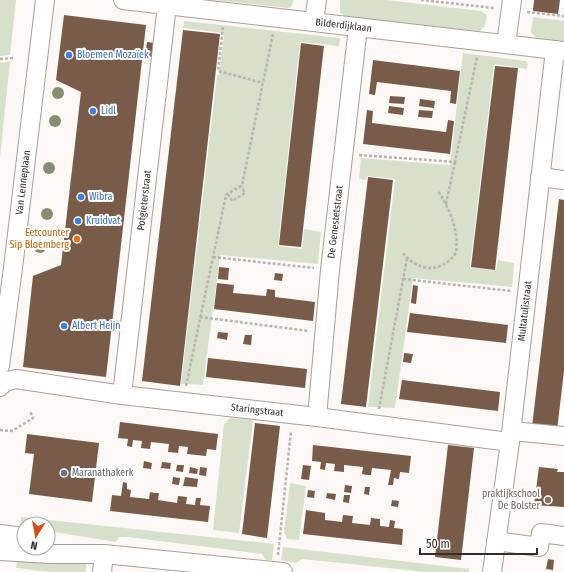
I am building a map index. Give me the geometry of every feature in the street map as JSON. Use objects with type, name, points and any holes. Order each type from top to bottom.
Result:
[{"type":"street","name":"Van Lenneplaan","points":[[1,377],[45,0]]},
{"type":"street","name":"Bilderdijklaan","points":[[123,0],[559,50]]},
{"type":"street","points":[[314,22],[317,0]]},
{"type":"street","name":"Potgieterstraat","points":[[122,395],[167,5]]},
{"type":"street","points":[[506,44],[511,5]]},
{"type":"street","name":"De Genestetstraat","points":[[317,417],[330,270],[358,28]]},
{"type":"street","name":"Multatulistraat","points":[[492,572],[511,436],[540,176],[559,50]]},
{"type":"street","points":[[540,176],[564,180]]},
{"type":"street","name":"Staringstraat","points":[[1,377],[122,395],[376,425],[511,436],[564,436]]},
{"type":"street","points":[[496,541],[538,547],[541,533],[564,536]]},
{"type":"street","points":[[0,534],[16,536]]},
{"type":"street","points":[[56,544],[104,554]]},
{"type":"street","points":[[0,551],[50,554],[104,554],[279,572]]},
{"type":"street","points":[[102,572],[104,554]]},
{"type":"path","points":[[421,0],[511,5],[564,16]]},
{"type":"path","points":[[225,12],[218,71],[263,83]]},
{"type":"path","points":[[183,402],[200,317],[228,194],[240,186],[276,18]]},
{"type":"path","points":[[446,204],[480,41]]},
{"type":"path","points":[[0,59],[13,58]]},
{"type":"path","points":[[343,154],[455,162]]},
{"type":"path","points":[[228,194],[232,201],[245,193],[240,186]]},
{"type":"path","points":[[403,253],[407,258],[423,268],[433,268],[444,266],[456,253],[457,236],[446,204],[438,191]]},
{"type":"path","points":[[213,257],[330,270]]},
{"type":"path","points":[[376,425],[407,258]]},
{"type":"path","points":[[403,279],[528,293]]},
{"type":"path","points":[[200,317],[325,333]]},
{"type":"path","points":[[0,430],[12,431],[33,418],[30,411]]},
{"type":"path","points":[[279,572],[293,414]]},
{"type":"green space","points":[[0,0],[16,0],[10,55],[0,56]]},
{"type":"green space","points":[[214,0],[294,0],[291,7],[288,8]]},
{"type":"green space","points":[[340,0],[387,0],[481,11],[487,15],[485,26],[480,31],[349,18],[340,13]]},
{"type":"green space","points":[[533,17],[564,21],[564,42],[537,38],[531,33]]},
{"type":"green space","points":[[184,21],[340,38],[339,46],[300,42],[278,246],[302,249],[304,229],[321,232],[318,264],[220,255],[203,385],[181,384],[217,75],[219,75],[224,33],[183,28]]},
{"type":"green space","points":[[463,53],[526,61],[528,64],[527,69],[494,64],[470,267],[496,271],[498,260],[514,263],[512,287],[413,278],[395,408],[368,407],[395,179],[367,176],[366,180],[359,179],[361,158],[450,165]]},
{"type":"green space","points":[[10,61],[0,158],[0,63]]},
{"type":"green space","points":[[230,418],[253,420],[239,533],[213,530],[224,424]]},
{"type":"green space","points":[[290,483],[306,486],[299,540],[287,539],[284,532]]},
{"type":"green space","points":[[56,521],[274,544],[272,560],[266,560],[262,554],[128,537],[119,537],[116,542],[56,532]]},
{"type":"green space","points":[[283,547],[469,569],[469,572],[426,572],[302,559],[296,563],[281,560]]},
{"type":"green space","points":[[17,559],[86,564],[86,572],[51,572],[16,568]]},
{"type":"building","points":[[534,0],[560,0],[558,14],[533,11]]},
{"type":"building","points":[[64,15],[146,25],[106,377],[23,367],[33,276],[61,265],[81,92],[56,80]]},
{"type":"building","points":[[183,30],[220,34],[180,386],[142,381]]},
{"type":"building","points":[[147,42],[155,43],[153,57],[145,56]]},
{"type":"building","points":[[301,43],[324,46],[301,247],[279,245]]},
{"type":"building","points":[[373,60],[460,71],[456,104],[450,103],[451,91],[377,82],[375,95],[369,94]]},
{"type":"building","points":[[495,66],[518,68],[495,270],[471,267]]},
{"type":"building","points":[[390,96],[405,97],[404,104],[389,103]]},
{"type":"building","points":[[420,99],[435,101],[434,108],[419,106]]},
{"type":"building","points":[[389,106],[404,108],[403,115],[388,113]]},
{"type":"building","points":[[367,110],[373,111],[372,123],[446,132],[448,120],[454,121],[450,154],[363,144]]},
{"type":"building","points":[[419,110],[433,111],[432,118],[418,117]]},
{"type":"building","points":[[368,177],[393,180],[366,407],[341,404]]},
{"type":"building","points":[[559,199],[564,200],[564,371],[557,430],[532,427]]},
{"type":"building","points":[[219,267],[229,268],[228,280],[218,279]]},
{"type":"building","points":[[275,273],[283,274],[282,281],[274,280]]},
{"type":"building","points":[[217,283],[234,285],[233,293],[266,296],[267,289],[275,290],[275,297],[315,302],[313,321],[214,309]]},
{"type":"building","points":[[413,285],[418,286],[416,304],[411,303]]},
{"type":"building","points":[[410,313],[508,325],[506,343],[407,332]]},
{"type":"building","points":[[218,332],[228,333],[227,340],[217,338]]},
{"type":"building","points":[[245,335],[252,335],[251,345],[243,344]]},
{"type":"building","points":[[404,353],[413,354],[411,363],[403,362]]},
{"type":"building","points":[[208,358],[307,369],[305,388],[206,377]]},
{"type":"building","points":[[402,380],[500,392],[498,411],[399,399]]},
{"type":"building","points":[[120,422],[218,434],[216,450],[207,449],[206,456],[187,454],[188,447],[179,446],[178,453],[168,452],[169,444],[151,442],[150,449],[141,448],[142,441],[133,440],[132,447],[127,446],[128,439],[118,438]]},
{"type":"building","points":[[255,423],[280,426],[267,538],[242,534]]},
{"type":"building","name":"Maranathakerk","points":[[27,434],[99,443],[92,502],[29,494],[34,454],[25,453]]},
{"type":"building","points":[[313,445],[411,456],[409,473],[400,472],[399,479],[394,478],[393,485],[388,485],[391,470],[372,468],[371,475],[367,475],[362,474],[363,467],[344,465],[344,472],[334,471],[335,464],[326,463],[325,470],[320,469],[321,462],[312,461]]},
{"type":"building","points":[[448,445],[474,448],[461,560],[435,557]]},
{"type":"building","points":[[144,461],[152,463],[151,469],[143,468]]},
{"type":"building","points":[[162,462],[171,463],[170,469],[161,468]]},
{"type":"building","points":[[177,465],[184,465],[183,472],[176,471]]},
{"type":"building","points":[[303,465],[311,466],[309,480],[301,479]]},
{"type":"building","points":[[190,467],[198,469],[197,474],[189,473]]},
{"type":"building","points":[[200,467],[207,468],[206,476],[199,475]]},
{"type":"building","points":[[539,467],[558,469],[557,472],[564,472],[564,507],[534,505]]},
{"type":"building","points":[[173,477],[180,478],[179,485],[172,484]]},
{"type":"building","points":[[185,477],[198,479],[197,487],[183,486]]},
{"type":"building","points":[[123,482],[127,483],[127,489],[131,490],[130,497],[149,499],[150,492],[159,493],[158,500],[177,503],[178,496],[187,497],[186,504],[195,505],[196,498],[201,498],[200,505],[210,506],[208,522],[110,511],[112,495],[121,496]]},
{"type":"building","points":[[345,485],[352,486],[351,493],[344,492]]},
{"type":"building","points":[[365,487],[370,487],[369,495],[364,494]]},
{"type":"building","points":[[308,490],[315,491],[314,498],[307,497]]},
{"type":"building","points":[[327,493],[336,494],[335,500],[326,498]]},
{"type":"building","points":[[344,495],[350,495],[349,503],[343,502]]},
{"type":"building","points":[[392,500],[399,501],[398,507],[391,506]]},
{"type":"building","points":[[306,510],[325,513],[325,520],[342,522],[343,515],[353,516],[352,523],[370,525],[371,518],[380,519],[380,526],[389,527],[390,520],[395,521],[394,528],[403,529],[402,545],[303,534]]},
{"type":"building","points":[[548,559],[554,560],[553,570],[546,569]]},
{"type":"place","name":"Bloemen Mozaïek","points":[[69,55]]},
{"type":"place","name":"Lidl","points":[[93,111]]},
{"type":"place","name":"Wibra","points":[[81,197]]},
{"type":"place","name":"Kruidvat","points":[[78,221]]},
{"type":"place","name":"Eetcounter Sip Bloemberg","points":[[77,239]]},
{"type":"place","name":"Albert Heijn","points":[[64,326]]},
{"type":"place","name":"Maranathakerk","points":[[64,473]]},
{"type":"place","name":"praktijkschool De Bolster","points":[[548,500]]}]
